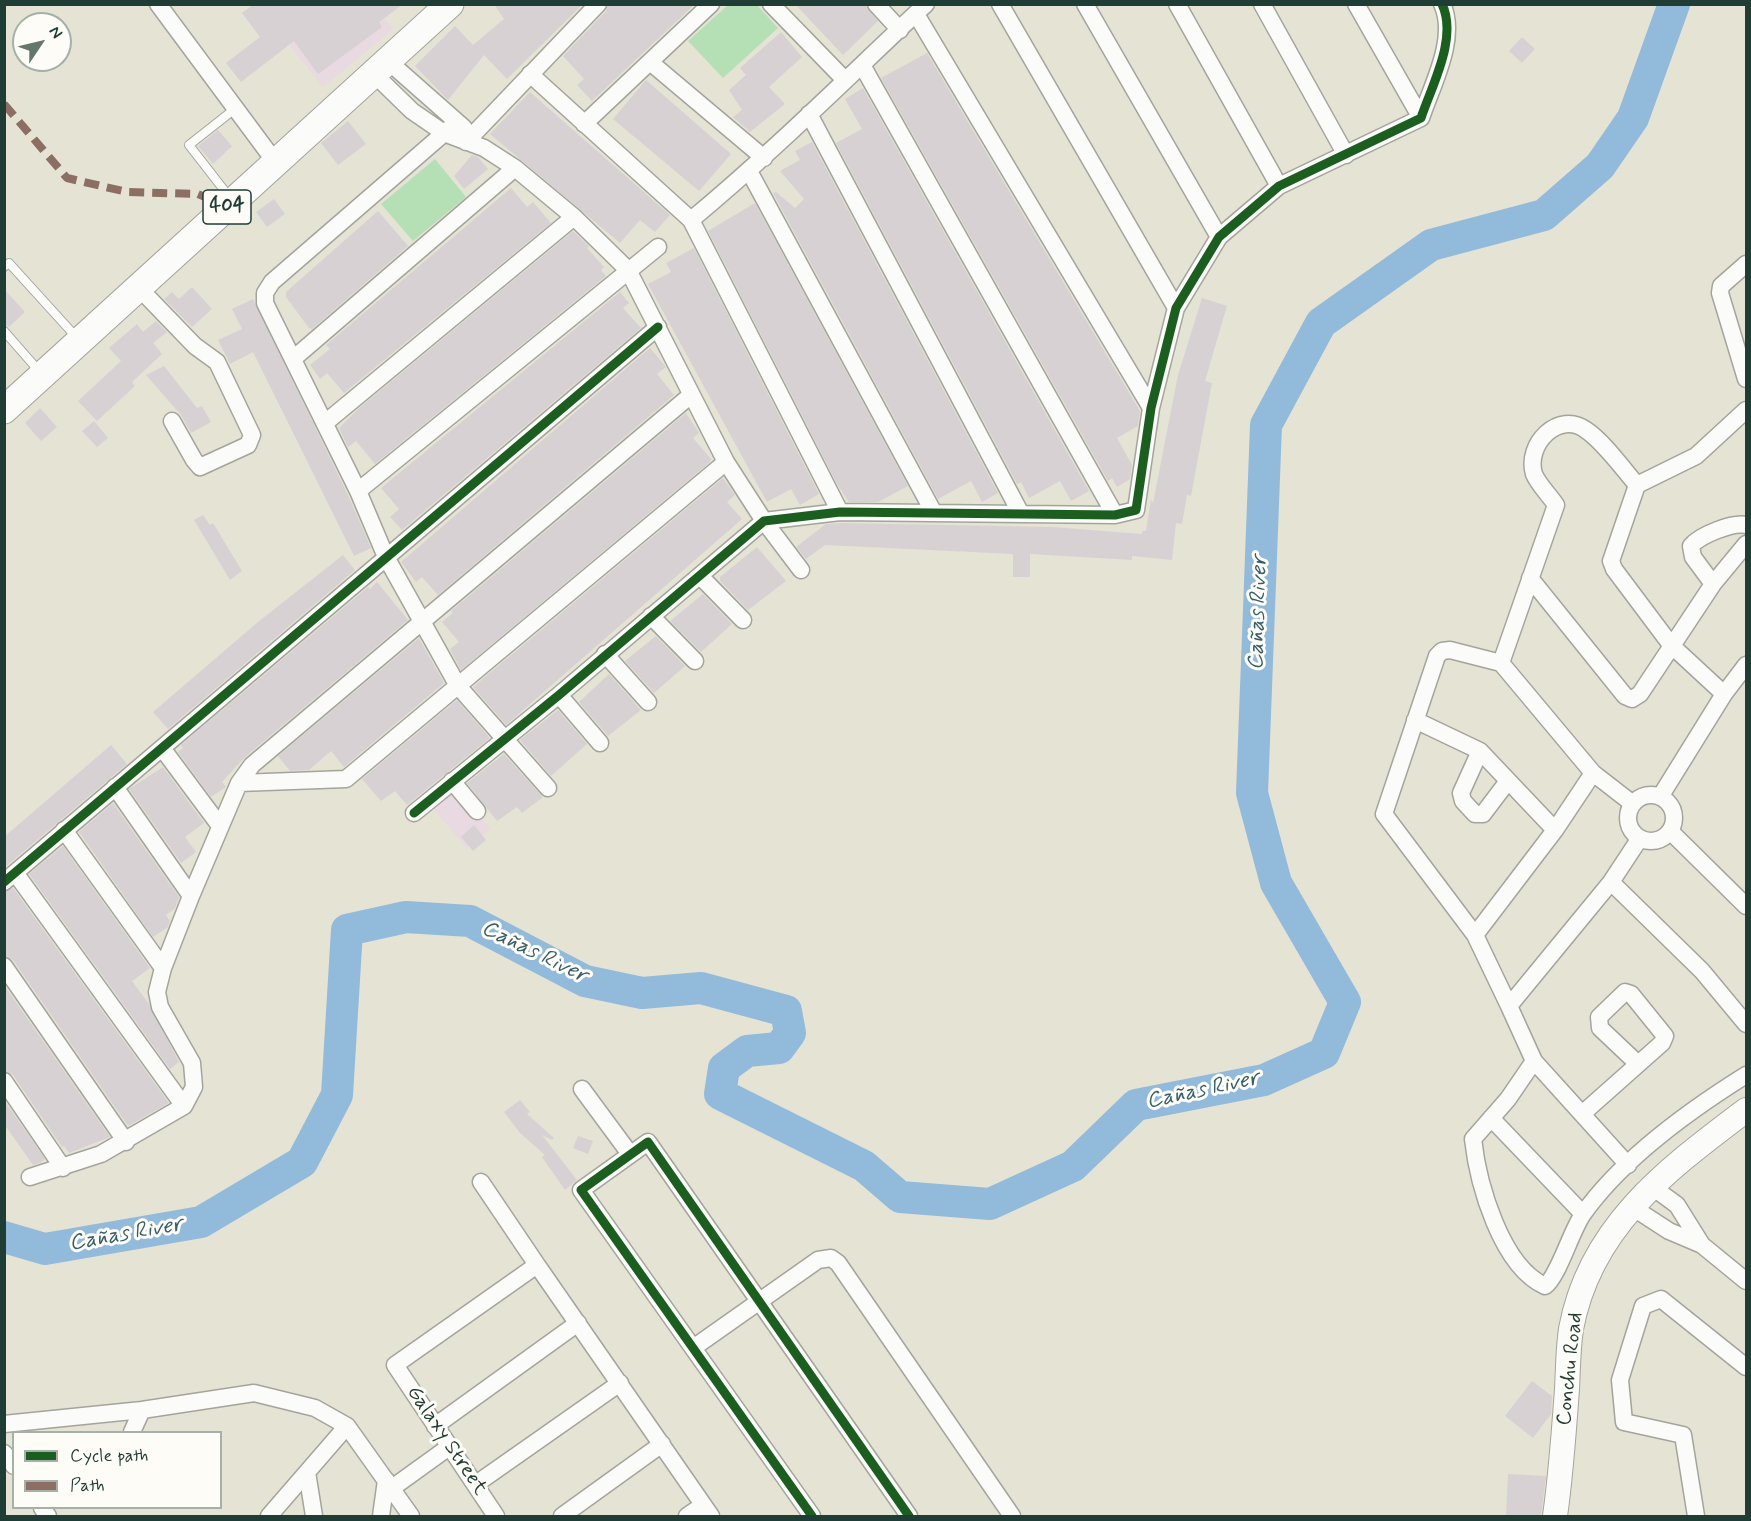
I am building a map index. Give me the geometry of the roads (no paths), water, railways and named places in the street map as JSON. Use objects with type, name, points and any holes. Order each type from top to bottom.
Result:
[{"type":"main road","name":"404","points":[[4,410],[450,4]]},
{"type":"main road","name":"Conchu Road","points":[[1555,1516],[1571,1330],[1582,1290],[1602,1246],[1632,1207],[1674,1164],[1746,1110]]},
{"type":"street","points":[[158,4],[276,163]]},
{"type":"street","points":[[474,142],[530,74],[598,4]]},
{"type":"street","points":[[584,124],[711,4]]},
{"type":"street","points":[[771,4],[844,79]]},
{"type":"street","points":[[876,4],[900,30]]},
{"type":"street","points":[[1000,4],[1176,308]]},
{"type":"street","points":[[1085,4],[1219,237]]},
{"type":"street","points":[[1178,4],[1279,186]]},
{"type":"street","points":[[1262,4],[1346,155]]},
{"type":"street","points":[[1356,4],[1421,118]]},
{"type":"street","points":[[414,813],[559,695],[764,521],[840,512],[1020,512],[1115,515],[1136,510],[1151,408],[1176,308],[1219,237],[1279,186],[1421,118],[1447,32],[1447,15],[1442,4]]},
{"type":"street","points":[[692,220],[764,159],[844,79],[921,9],[1151,408]]},
{"type":"street","points":[[650,62],[764,159]]},
{"type":"street","points":[[862,64],[1115,515]]},
{"type":"street","points":[[381,67],[412,111],[451,127]]},
{"type":"street","points":[[381,67],[451,127],[515,168],[574,217],[628,270],[726,462],[764,521],[801,570]]},
{"type":"street","points":[[530,74],[692,220],[840,512]]},
{"type":"street","points":[[810,114],[1020,512]]},
{"type":"street","points":[[451,127],[272,282],[265,293],[265,303],[358,491],[386,557],[458,686],[548,788]]},
{"type":"street","points":[[293,358],[515,168]]},
{"type":"street","points":[[749,171],[934,513]]},
{"type":"street","points":[[325,423],[574,217]]},
{"type":"street","points":[[358,491],[658,247]]},
{"type":"street","points":[[1746,264],[1721,286],[1720,293],[1746,380]]},
{"type":"street","points":[[139,288],[195,346],[217,362],[234,393],[252,435],[251,440],[248,445],[201,467],[194,460],[172,421]]},
{"type":"street","points":[[184,1107],[10,878],[658,327]]},
{"type":"street","points":[[30,1177],[63,1168],[126,1142],[184,1107],[194,1087],[195,1076],[192,1063],[157,999],[163,968],[220,826],[239,783],[252,765],[691,395]]},
{"type":"street","points":[[1724,694],[1671,645],[1614,569],[1611,561],[1637,485],[1696,456],[1746,410]]},
{"type":"street","points":[[1501,663],[1556,505],[1534,474],[1534,458],[1541,440],[1551,427],[1570,422],[1587,430],[1637,485]]},
{"type":"street","points":[[239,783],[346,779],[726,462]]},
{"type":"street","points":[[1713,584],[1693,557],[1691,546],[1701,538],[1737,525],[1746,525]]},
{"type":"street","points":[[1530,578],[1625,696],[1632,699],[1640,694],[1713,584],[1746,544]]},
{"type":"street","points":[[700,576],[743,620]]},
{"type":"street","points":[[651,616],[695,661]]},
{"type":"street","points":[[1628,1165],[1534,1061],[1475,935],[1384,814],[1437,656],[1443,651],[1450,650],[1501,663],[1593,773],[1633,804]]},
{"type":"street","points":[[605,654],[648,702]]},
{"type":"street","points":[[1659,797],[1724,694],[1746,665]]},
{"type":"street","points":[[559,695],[600,743]]},
{"type":"street","points":[[1415,720],[1480,751],[1555,830]]},
{"type":"street","points":[[162,748],[220,826]]},
{"type":"street","points":[[1480,751],[1461,793],[1461,797],[1475,814],[1482,814],[1508,781]]},
{"type":"street","points":[[1475,935],[1555,830],[1593,773]]},
{"type":"street","points":[[452,781],[477,811]]},
{"type":"street","points":[[115,788],[190,896]]},
{"type":"street","points":[[1645,796],[1659,797],[1671,808],[1674,815],[1670,831],[1656,840],[1640,838],[1629,826],[1628,818],[1633,804],[1645,796]]},
{"type":"street","points":[[64,830],[163,968]]},
{"type":"street","points":[[1670,831],[1746,906]]},
{"type":"street","points":[[1509,1006],[1611,882],[1640,838]]},
{"type":"street","points":[[1611,882],[1702,971],[1746,1024]]},
{"type":"street","points":[[4,966],[126,1142]]},
{"type":"street","points":[[1534,1061],[1508,1099],[1473,1139],[1488,1205],[1511,1255],[1537,1283],[1545,1286],[1552,1281],[1567,1244],[1583,1214],[1628,1165],[1686,1116],[1746,1075]]},
{"type":"street","points":[[1582,1114],[1637,1063]]},
{"type":"street","points":[[4,1081],[63,1168]]},
{"type":"street","points":[[582,1089],[630,1154]]},
{"type":"street","points":[[1491,1118],[1583,1214]]},
{"type":"street","points":[[812,1516],[581,1190],[648,1142],[909,1516]]},
{"type":"street","points":[[481,1182],[707,1511],[687,1516]]},
{"type":"street","points":[[1651,1186],[1677,1205],[1702,1245]]},
{"type":"street","points":[[1632,1207],[1669,1231],[1702,1245],[1746,1281]]},
{"type":"street","points":[[693,1348],[824,1257],[838,1263],[1012,1516]]},
{"type":"street","name":"Galaxy Street","points":[[496,1516],[396,1365],[537,1265]]},
{"type":"street","points":[[1696,1516],[1683,1435],[1624,1422],[1620,1380],[1643,1306],[1661,1299],[1746,1367]]},
{"type":"street","points":[[435,1426],[578,1323]]},
{"type":"street","points":[[476,1484],[620,1383]]},
{"type":"street","points":[[4,1424],[142,1410],[254,1393],[315,1408],[347,1426],[411,1516]]},
{"type":"street","points":[[132,1431],[142,1410]]},
{"type":"street","points":[[269,1516],[347,1426]]},
{"type":"street","points":[[562,1516],[662,1444]]},
{"type":"street","points":[[381,1516],[389,1484],[449,1447]]},
{"type":"street","points":[[308,1472],[314,1516]]},
{"type":"lane","points":[[233,202],[189,145],[236,108]]},
{"type":"lane","points":[[4,267],[9,263],[80,341]]},
{"type":"lane","points":[[4,331],[42,375]]},
{"type":"waterway","name":"Cañas River","points":[[4,1237],[45,1249],[201,1222],[302,1162],[337,1095],[347,930],[406,917],[470,921],[585,981],[642,993],[701,988],[786,1011],[790,1033],[779,1048],[747,1051],[724,1068],[720,1094],[864,1166],[900,1197],[990,1204],[1073,1166],[1136,1105],[1264,1080],[1324,1053],[1345,1002],[1276,883],[1252,793],[1266,425],[1321,323],[1431,245],[1544,215],[1600,166],[1633,118],[1674,4]]}]
